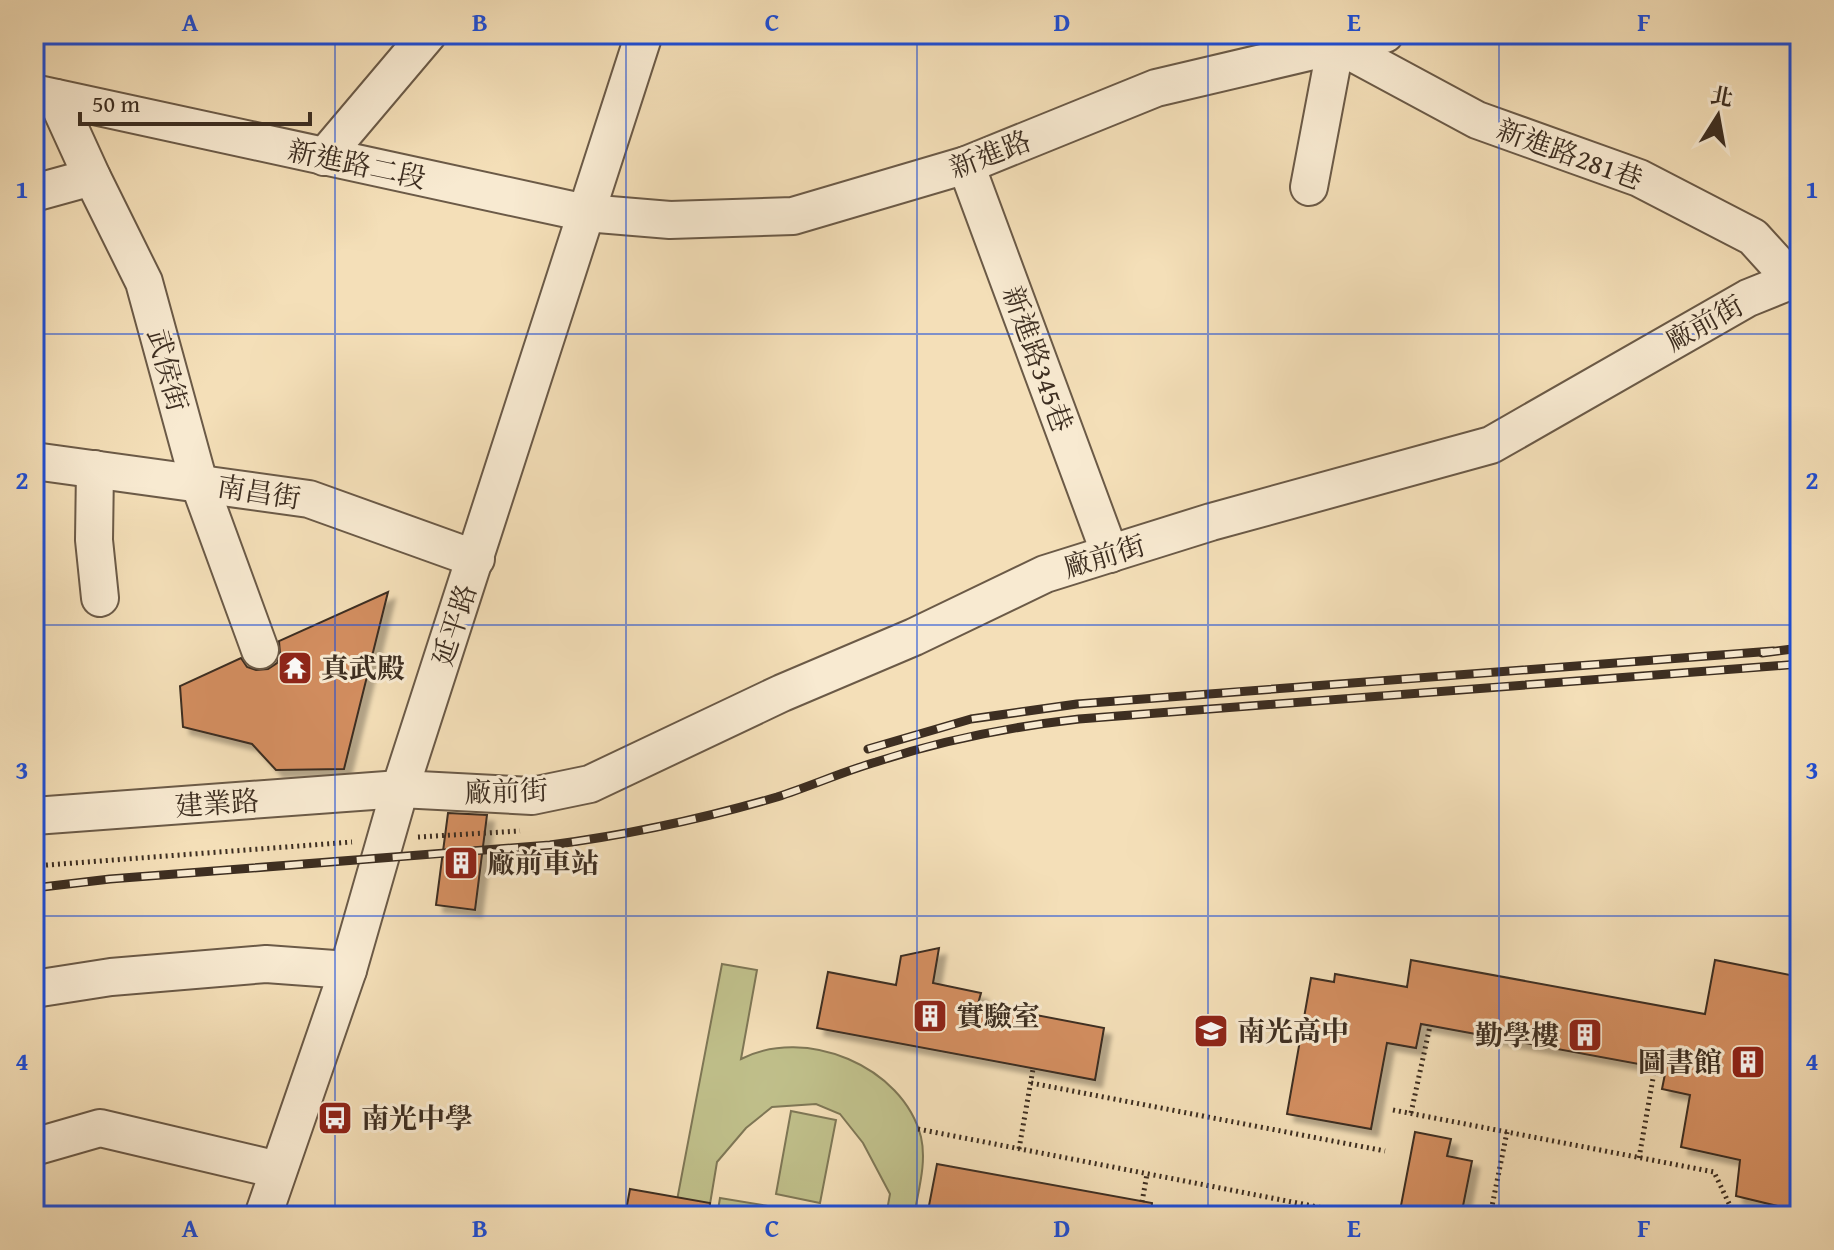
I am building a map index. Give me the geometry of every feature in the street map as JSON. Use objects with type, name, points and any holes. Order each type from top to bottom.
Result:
[{"type":"street","points":[[324,157],[428,34]]},
{"type":"street","name":"延平路","points":[[263,1216],[348,970],[400,789],[644,34]]},
{"type":"street","name":"新進路","points":[[586,213],[670,220],[793,216],[966,165],[1156,88],[1385,34]]},
{"type":"street","points":[[1309,187],[1336,44]]},
{"type":"street","name":"新進路281巷","points":[[1336,44],[1477,120],[1639,178],[1753,237],[1796,278]]},
{"type":"street","name":"新進路二段","points":[[45,95],[586,213]]},
{"type":"street","name":"武侯街","points":[[45,95],[92,177],[144,282],[199,483],[260,650]]},
{"type":"street","name":"新進路345巷","points":[[966,165],[1110,554]]},
{"type":"street","points":[[34,193],[92,177]]},
{"type":"street","name":"廠前街","points":[[400,789],[532,796],[590,784],[1045,574],[1211,522],[1491,445],[1748,298],[1796,278]]},
{"type":"street","name":"南昌街","points":[[34,461],[309,499],[476,559]]},
{"type":"street","points":[[95,469],[94,540],[100,598]]},
{"type":"street","name":"建業路","points":[[34,816],[400,789]]},
{"type":"street","points":[[34,989],[111,977],[266,964],[348,970]]},
{"type":"street","points":[[34,1147],[100,1128],[278,1170]]},
{"type":"path","points":[[34,866],[528,831]]},
{"type":"path","points":[[1411,1113],[1430,1026]]},
{"type":"path","points":[[1639,1158],[1655,1067]]},
{"type":"path","points":[[1019,1149],[1033,1069]]},
{"type":"path","points":[[1031,1083],[1385,1151]]},
{"type":"path","points":[[1393,1110],[1714,1172],[1733,1212],[1748,1216]]},
{"type":"path","points":[[918,1129],[1364,1216]]},
{"type":"path","points":[[1490,1216],[1507,1132]]},
{"type":"path","points":[[1142,1202],[1147,1174]]},
{"type":"green space","points":[[722,964],[757,970],[741,1059],[766,1050],[794,1047],[821,1050],[873,1072],[894,1090],[911,1112],[923,1147],[914,1216],[886,1216],[890,1194],[863,1143],[840,1114],[816,1104],[772,1107],[746,1128],[717,1162],[708,1216],[674,1216]]},
{"type":"green space","points":[[791,1111],[836,1120],[820,1203],[776,1194]]},
{"type":"green space","points":[[720,1198],[792,1210],[791,1216],[717,1216]]},
{"type":"building","name":"真武殿","points":[[388,592],[344,769],[276,770],[252,744],[183,727],[180,686],[241,658],[247,667],[268,669],[277,663],[279,641]]},
{"type":"building","name":"廠前車站","points":[[448,813],[487,815],[475,910],[436,905]]},
{"type":"building","name":"實驗室","points":[[939,948],[933,983],[981,993],[978,1004],[1104,1028],[1095,1080],[817,1028],[828,972],[896,985],[901,956]]},
{"type":"building","points":[[1411,960],[1705,1014],[1715,960],[1800,977],[1800,1180],[1794,1210],[1736,1196],[1740,1160],[1681,1147],[1690,1095],[1662,1089],[1666,1069],[1421,1024],[1416,1048],[1387,1043],[1371,1129],[1287,1114],[1311,978],[1334,982],[1335,974],[1407,987]]},
{"type":"building","points":[[1415,1132],[1451,1139],[1447,1156],[1472,1161],[1461,1216],[1399,1216]]},
{"type":"building","points":[[937,1164],[1152,1203],[1151,1216],[927,1216]]},
{"type":"building","points":[[630,1189],[710,1203],[709,1216],[625,1216]]},
{"type":"railway","points":[[1762,653],[1800,648]]},
{"type":"railway","points":[[868,749],[971,719],[1077,704],[1773,651]]},
{"type":"railway","points":[[34,888],[110,879],[550,845],[607,836],[749,805],[926,747],[1053,722],[1800,664]]},
{"type":"place","name":"真武殿","points":[[295,668]]},
{"type":"place","name":"廠前車站","points":[[461,863]]},
{"type":"place","name":"實驗室","points":[[930,1016]]},
{"type":"place","name":"南光高中","points":[[1211,1031]]},
{"type":"place","name":"勤學樓","points":[[1585,1035]]},
{"type":"place","name":"圖書館","points":[[1748,1062]]},
{"type":"place","name":"南光中學","points":[[335,1118]]}]
